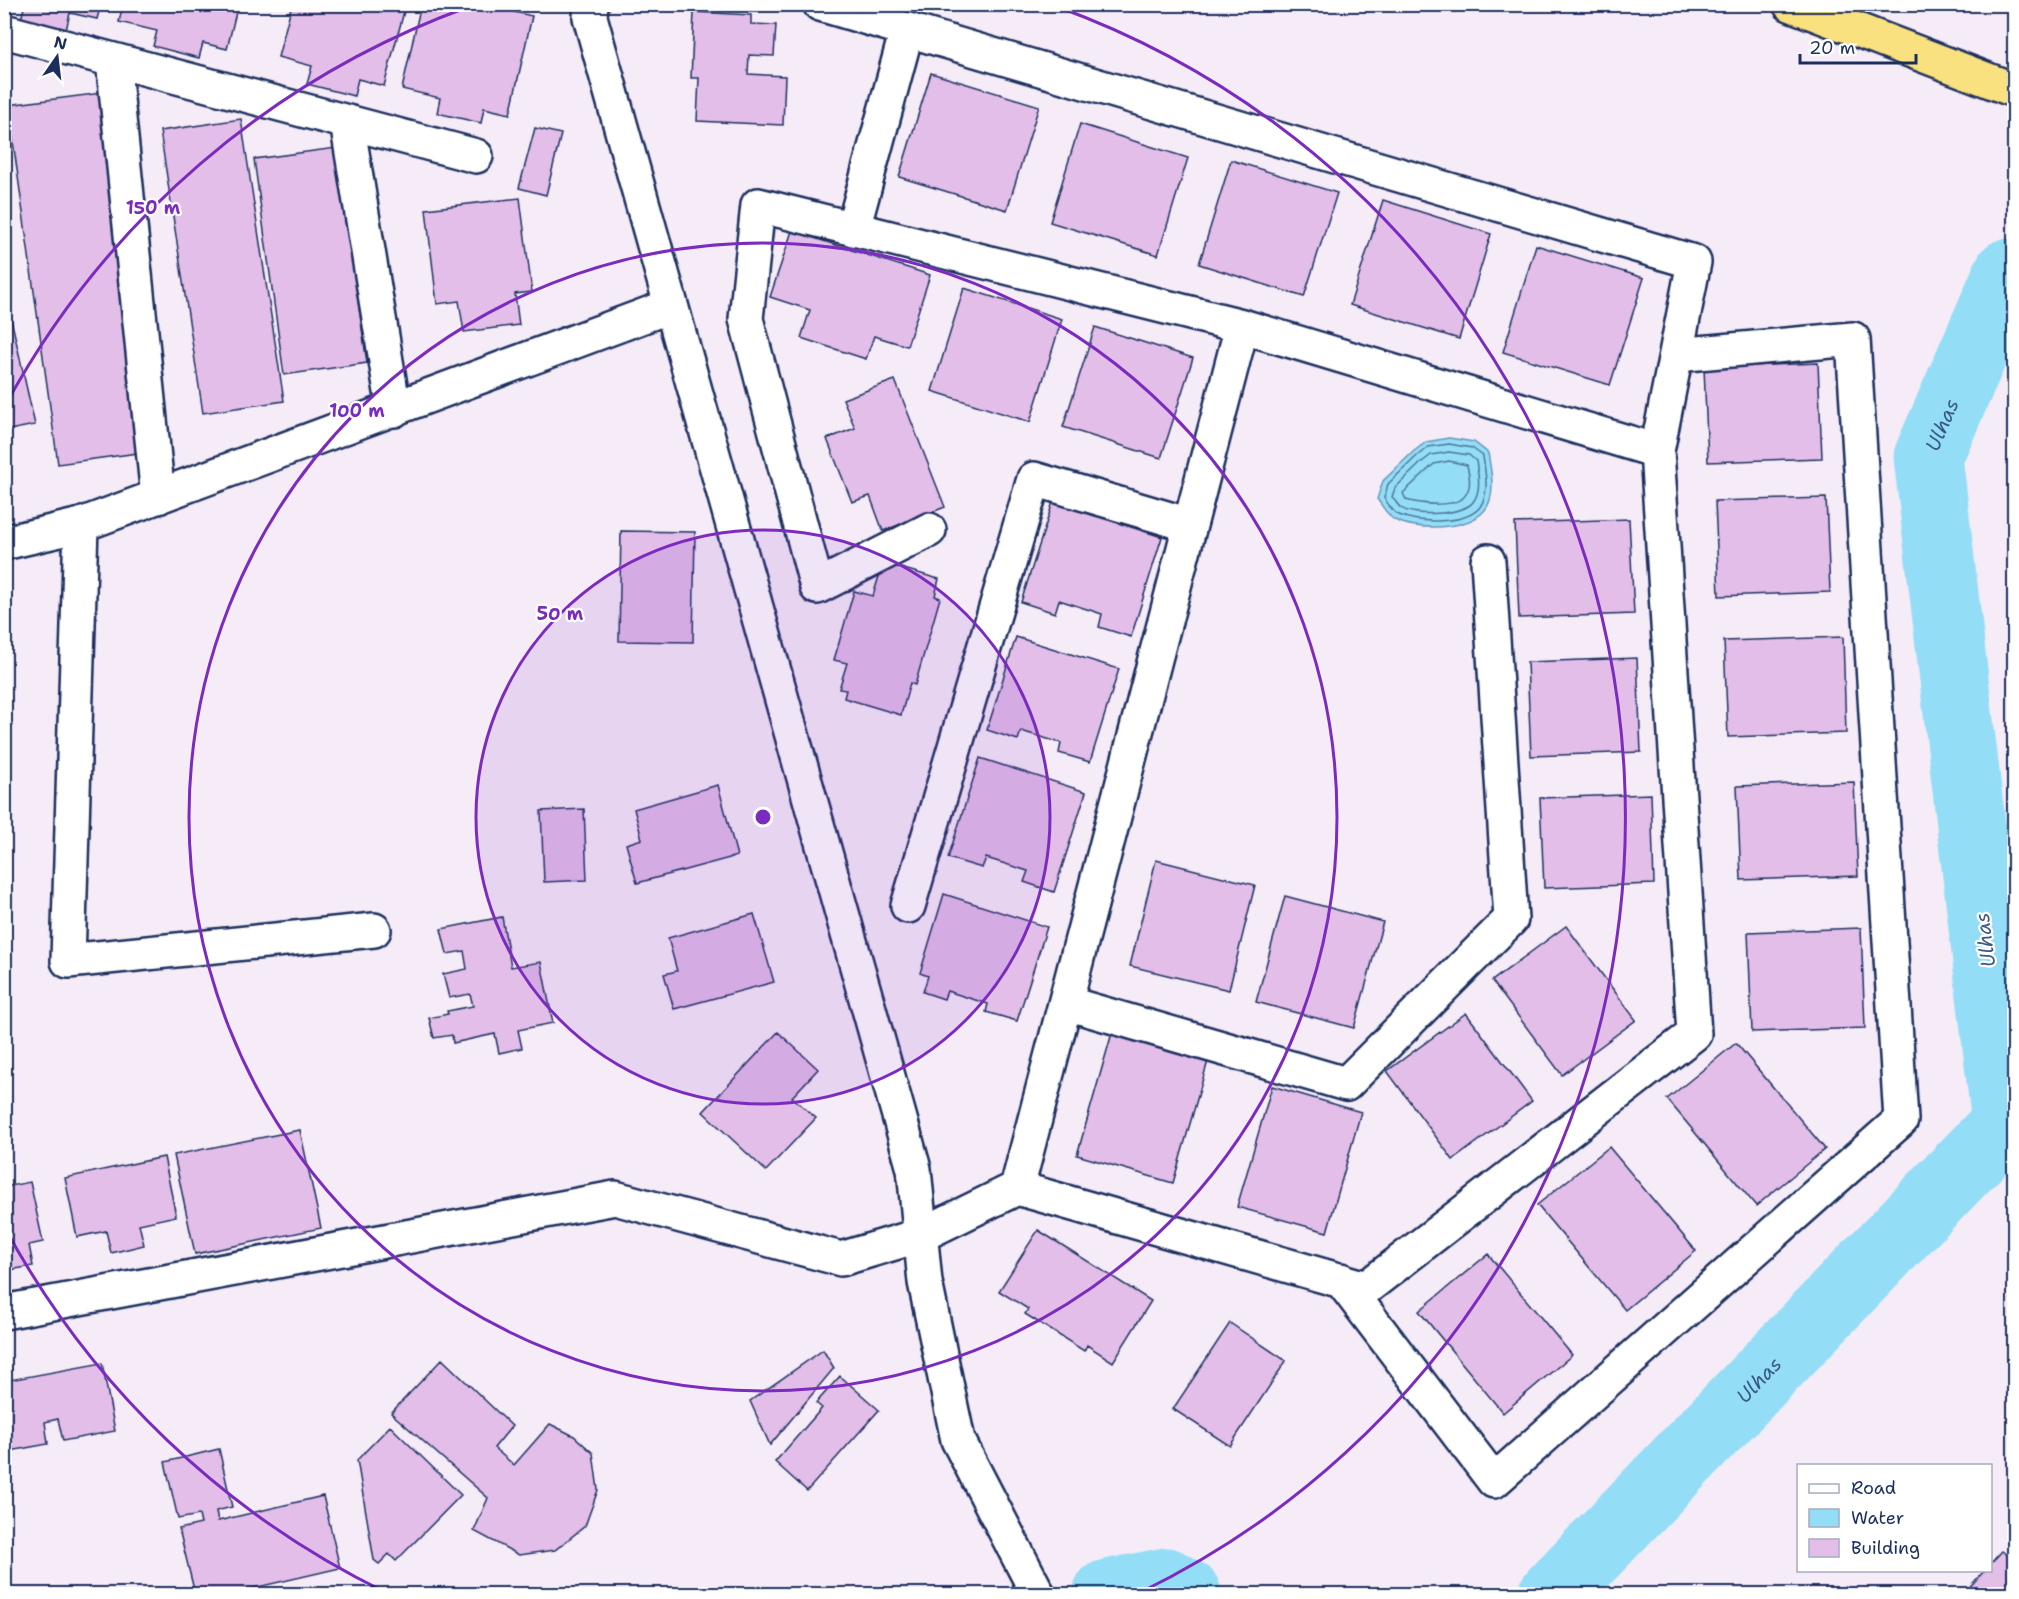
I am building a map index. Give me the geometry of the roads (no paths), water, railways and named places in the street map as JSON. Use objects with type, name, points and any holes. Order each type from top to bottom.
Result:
[{"type":"highway","points":[[1790,4],[2014,90]]},
{"type":"street","points":[[591,4],[590,17],[670,306],[914,1169],[925,1282],[958,1440],[1038,1594]]},
{"type":"street","points":[[4,1312],[615,1198],[841,1259],[921,1235],[1017,1188],[1366,1288],[1694,1034],[1657,452],[1694,262],[820,4]]},
{"type":"street","points":[[853,229],[907,30]]},
{"type":"street","points":[[4,31],[476,156]]},
{"type":"street","points":[[113,60],[158,496]]},
{"type":"street","points":[[347,122],[394,410]]},
{"type":"street","points":[[929,530],[817,587],[746,319],[758,205],[1242,326],[1657,452]]},
{"type":"street","points":[[4,543],[81,525],[670,306]]},
{"type":"street","points":[[1017,1188],[1242,326]]},
{"type":"street","points":[[1341,1280],[1494,1481],[1901,1120],[1853,339],[1676,355]]},
{"type":"street","points":[[908,906],[1034,479],[1190,525]]},
{"type":"street","points":[[81,525],[68,961],[374,930]]},
{"type":"street","points":[[1066,1003],[1346,1084],[1511,919],[1488,561]]},
{"type":"water","points":[[1449,438],[1474,442],[1488,453],[1492,491],[1484,511],[1466,522],[1441,527],[1404,524],[1392,518],[1377,499],[1383,481],[1426,442]]},
{"type":"waterway","name":"Ulhas","points":[[1553,1594],[2006,1123],[1928,457],[2008,273],[2014,276]]},
{"type":"waterway","name":"Ulhas","points":[[1107,1594],[1166,1582],[1187,1594]]}]
